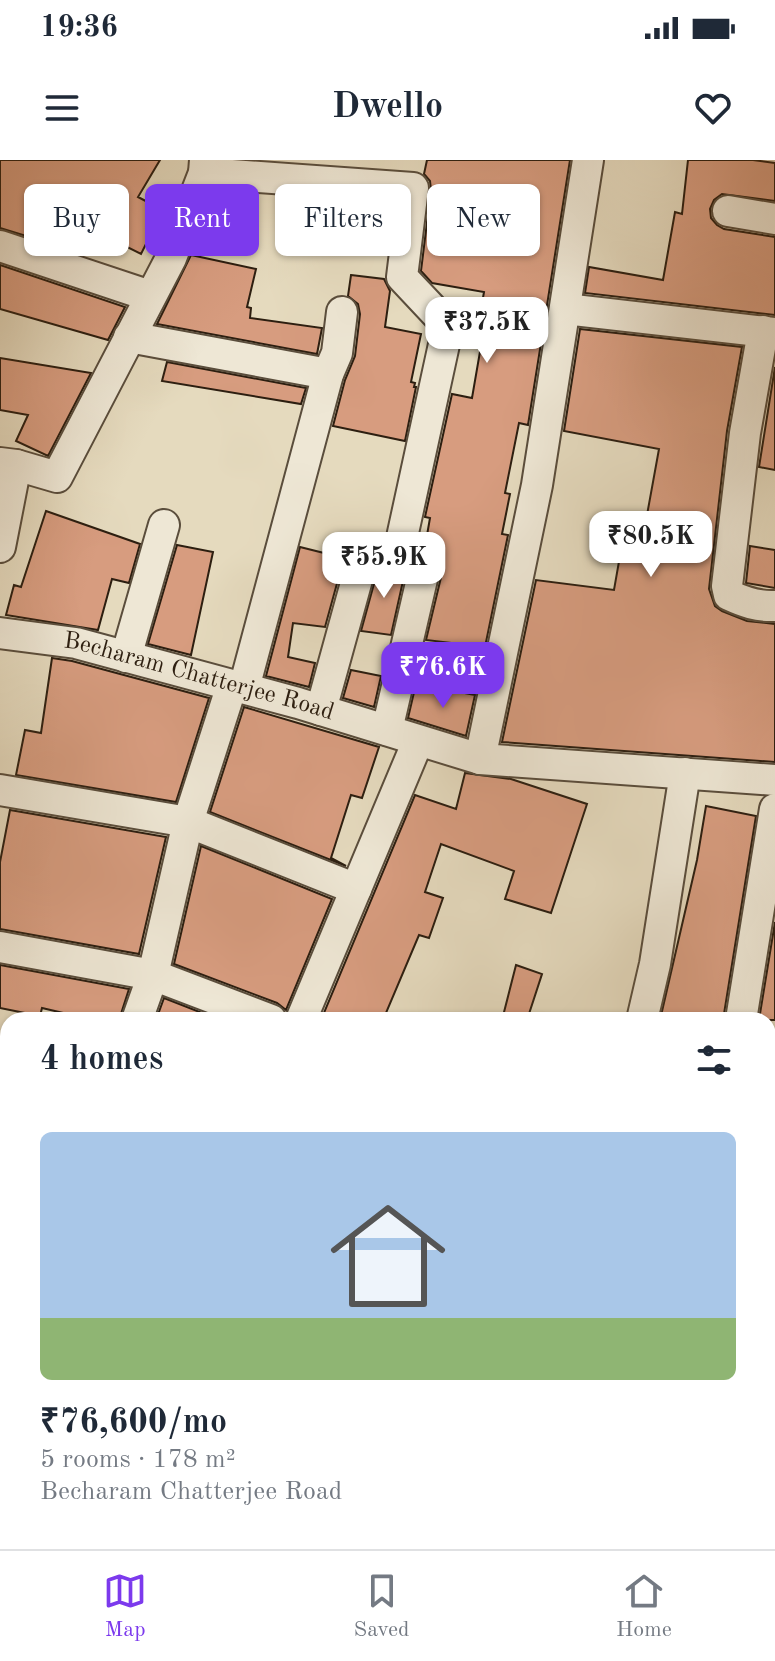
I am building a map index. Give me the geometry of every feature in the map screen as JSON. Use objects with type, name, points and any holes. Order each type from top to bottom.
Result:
[{"type":"street","points":[[480,759],[537,485],[588,160]]},
{"type":"street","points":[[0,547],[8,464],[57,477],[171,258],[204,166],[413,188],[402,277],[448,326],[401,542],[425,566],[387,730]]},
{"type":"street","points":[[728,211],[775,219]]},
{"type":"street","points":[[0,246],[150,296]]},
{"type":"street","points":[[565,309],[769,332],[745,433],[727,586],[729,595],[762,607],[775,606]]},
{"type":"street","points":[[140,1012],[153,975],[188,822],[238,687],[328,374],[337,353],[342,312]]},
{"type":"street","points":[[129,337],[328,374]]},
{"type":"street","points":[[126,657],[164,525]]},
{"type":"street","points":[[321,710],[364,554]]},
{"type":"street","name":"Becharam Chatterjee Road","points":[[0,633],[76,643],[321,710],[480,759],[775,780]]},
{"type":"street","points":[[304,1012],[418,741]]},
{"type":"street","points":[[644,1012],[655,964],[685,773]]},
{"type":"street","points":[[0,790],[188,822],[356,889]]},
{"type":"street","points":[[742,1012],[775,809]]},
{"type":"street","points":[[0,947],[153,975],[250,1012]]},
{"type":"building","points":[[0,160],[160,160],[138,197],[145,201],[145,246],[141,254],[129,248],[129,184],[24,184],[24,235],[0,228]]},
{"type":"building","points":[[427,160],[570,160],[528,425],[519,423],[505,493],[510,494],[502,534],[508,535],[485,647],[426,640],[443,569],[438,554],[426,541],[430,518],[425,517],[452,394],[472,398],[486,317],[480,315],[484,292],[432,283],[421,271],[427,222],[427,256],[540,256],[540,184],[430,184],[424,174]]},
{"type":"building","points":[[688,160],[775,163],[775,201],[722,194],[714,200],[710,209],[711,218],[724,229],[775,237],[775,315],[585,293],[589,267],[663,280],[675,212],[682,214]]},
{"type":"building","points":[[191,256],[196,256],[256,269],[247,307],[251,308],[250,318],[322,328],[317,354],[157,324]]},
{"type":"building","points":[[0,265],[125,307],[108,340],[0,309]]},
{"type":"building","points":[[351,275],[384,279],[390,291],[385,327],[421,334],[411,382],[416,387],[405,441],[333,426],[355,356],[360,314],[358,304],[348,296]]},
{"type":"building","points":[[580,329],[742,347],[727,431],[709,589],[715,606],[722,611],[747,621],[775,624],[775,762],[502,742],[536,580],[614,590],[624,533],[643,537],[659,449],[564,431]]},
{"type":"building","points":[[0,358],[91,373],[48,456],[16,441],[28,415],[0,410]]},
{"type":"building","points":[[167,362],[306,388],[301,404],[162,381]]},
{"type":"building","points":[[775,367],[775,470],[759,467]]},
{"type":"building","points":[[46,511],[140,544],[129,583],[112,579],[98,630],[6,615],[14,585],[21,587]]},
{"type":"building","points":[[177,545],[213,552],[191,655],[148,644]]},
{"type":"building","points":[[750,546],[775,550],[775,588],[746,583]]},
{"type":"building","points":[[300,547],[344,558],[325,627],[293,623],[288,657],[315,663],[309,687],[266,676]]},
{"type":"building","points":[[380,562],[400,566],[405,572],[391,635],[361,631]]},
{"type":"building","points":[[52,658],[209,698],[176,802],[16,775],[25,730],[41,733]]},
{"type":"building","points":[[351,670],[381,676],[374,707],[343,698]]},
{"type":"building","points":[[415,688],[475,695],[466,736],[408,718]]},
{"type":"building","points":[[244,707],[379,747],[362,798],[351,795],[331,858],[346,866],[210,812]]},
{"type":"building","points":[[465,773],[511,779],[587,804],[551,913],[505,899],[514,871],[441,844],[425,892],[443,898],[429,938],[419,935],[386,1012],[324,1012],[415,795],[456,809]]},
{"type":"building","points":[[706,806],[756,816],[724,1012],[662,1012],[697,860]]},
{"type":"building","points":[[10,810],[166,837],[139,954],[0,929],[0,862]]},
{"type":"building","points":[[201,846],[332,899],[286,1010],[277,1003],[174,964]]},
{"type":"building","points":[[775,922],[775,1012],[760,1012]]},
{"type":"building","points":[[0,965],[129,989],[122,1012],[59,1012],[42,1008],[41,1012],[20,1012],[0,1008]]},
{"type":"building","points":[[516,965],[542,974],[530,1012],[504,1012]]},
{"type":"building","points":[[164,998],[200,1012],[159,1012]]}]
